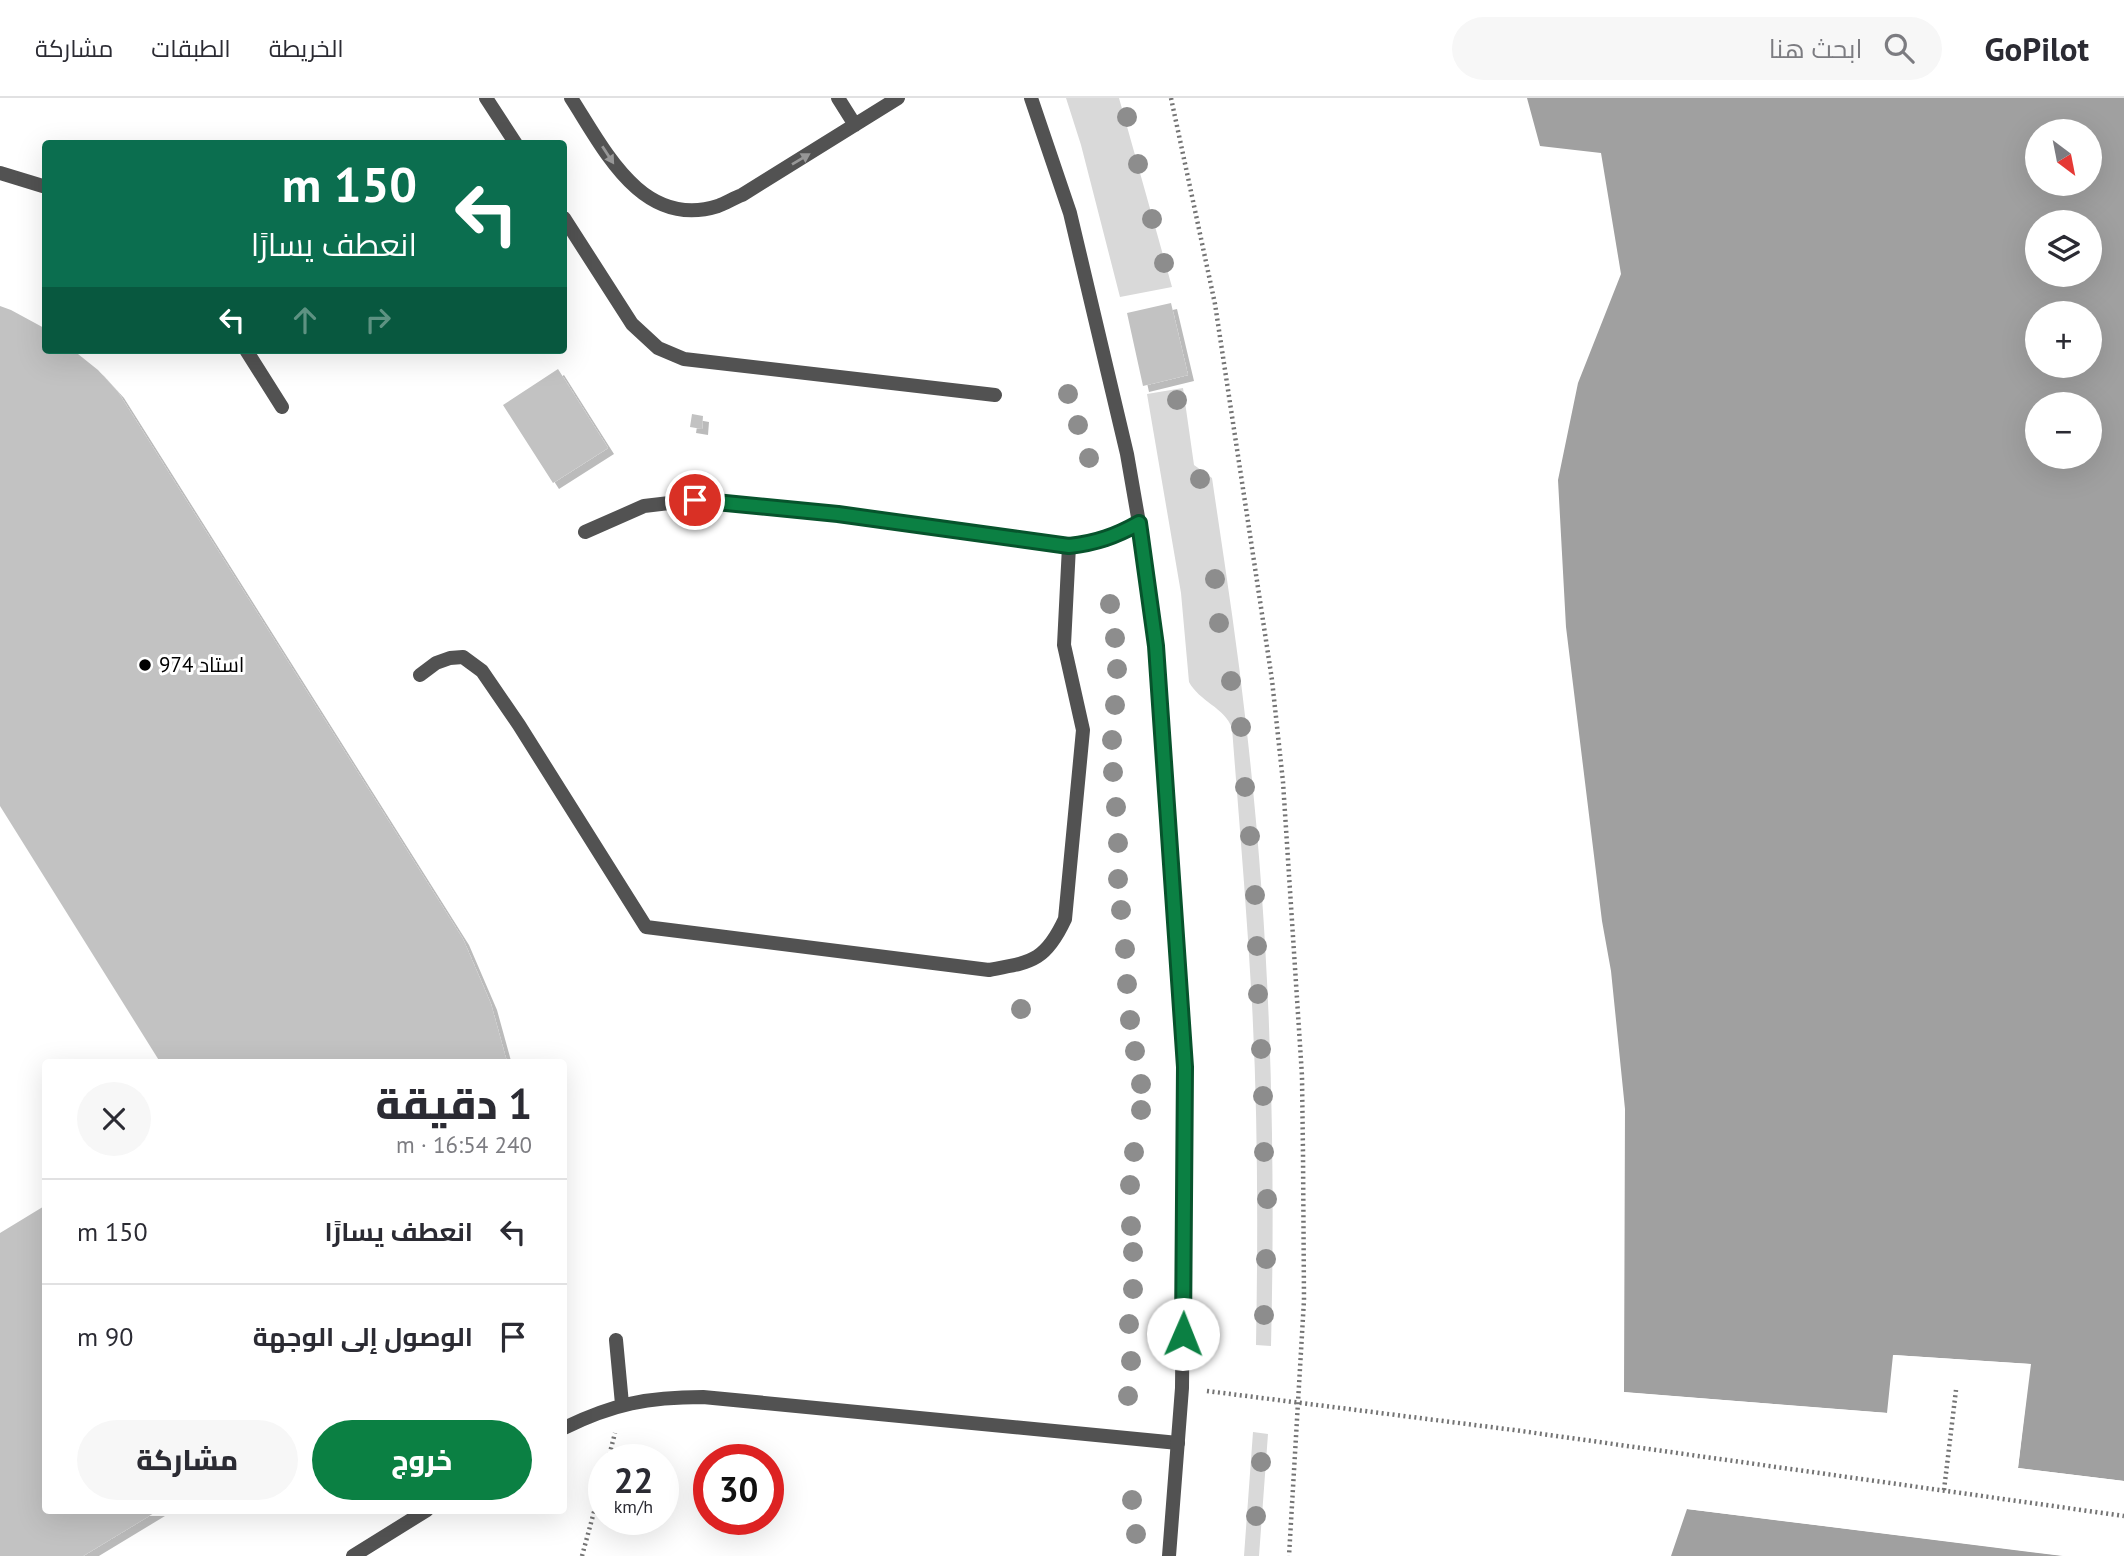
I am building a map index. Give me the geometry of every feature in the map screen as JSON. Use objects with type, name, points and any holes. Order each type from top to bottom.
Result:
[{"type":"street","points":[[486,98],[513,140]]},
{"type":"street","points":[[571,98],[622,175],[647,198],[683,210],[716,206],[743,195],[898,98]]},
{"type":"street","points":[[838,98],[855,125]]},
{"type":"street","points":[[1031,98],[1070,213],[1127,454],[1156,646],[1185,1067],[1182,1388],[1169,1556]]},
{"type":"street","points":[[0,173],[42,186]]},
{"type":"street","points":[[567,223],[643,337],[684,359],[995,395]]},
{"type":"street","points":[[249,354],[282,407]]},
{"type":"street","points":[[585,532],[644,506],[695,500],[838,514],[1069,546],[1116,536],[1139,523]]},
{"type":"street","points":[[421,675],[436,663],[463,657],[482,671],[646,927],[989,970],[1032,961],[1057,935],[1065,919],[1083,730],[1064,645],[1069,546]]},
{"type":"street","points":[[617,1340],[622,1404]]},
{"type":"street","points":[[567,1427],[622,1404],[665,1397],[702,1397],[1178,1443]]},
{"type":"street","points":[[353,1556],[420,1514]]},
{"type":"path","points":[[1171,98],[1217,317],[1267,640],[1283,782],[1302,1076],[1304,1300],[1289,1556]]},
{"type":"path","points":[[1182,1388],[1514,1430],[2124,1516]]},
{"type":"path","points":[[1944,1490],[1956,1390]]},
{"type":"path","points":[[582,1556],[588,1534]]},
{"type":"shaded area","points":[[1066,98],[1119,98],[1172,287],[1120,297],[1081,145]]},
{"type":"shaded area","points":[[1527,98],[2124,98],[2124,1481],[2018,1468],[2030,1364],[1894,1355],[1888,1413],[1624,1392],[1625,1109],[1611,971],[1602,921],[1566,627],[1558,480],[1578,383],[1621,274],[1601,153],[1540,146]]},
{"type":"shaded area","points":[[1183,388],[1194,465],[1212,478],[1239,662],[1254,801],[1266,957],[1272,1113],[1271,1346],[1256,1345],[1257,1174],[1254,1047],[1232,728],[1224,715],[1193,689],[1189,682],[1181,593],[1147,394]]},
{"type":"shaded area","points":[[1253,1432],[1268,1434],[1259,1556],[1244,1556]]},
{"type":"shaded area","points":[[1687,1509],[2063,1556],[1671,1556]]},
{"type":"pier","points":[[1893,1355],[2031,1364],[2018,1468],[2124,1481],[2124,1484],[2015,1470],[2027,1367],[1897,1359],[1891,1414],[1888,1417],[1624,1395],[1621,1392],[1887,1413]]},
{"type":"pier","points":[[1688,1506],[2063,1553],[2066,1556],[1687,1509]]},
{"type":"building","points":[[1171,303],[1188,375],[1143,386],[1127,313]]},
{"type":"building","name":"استاد 974","points":[[0,306],[42,327],[42,354],[78,354],[98,370],[118,392],[463,939],[491,1004],[506,1059],[158,1059],[0,806]]},
{"type":"building","points":[[558,369],[608,448],[553,483],[503,405]]},
{"type":"building","points":[[692,414],[703,416],[702,429],[690,427]]},
{"type":"building","points":[[42,1207],[42,1514],[152,1514],[83,1556],[0,1556],[0,1233]]},
{"type":"place","name":"استاد 974","points":[[145,665]]},
{"type":"route","points":[[695,500],[838,514],[1069,546],[1116,536],[1139,523],[1156,646],[1185,1067],[1183,1334]]}]
